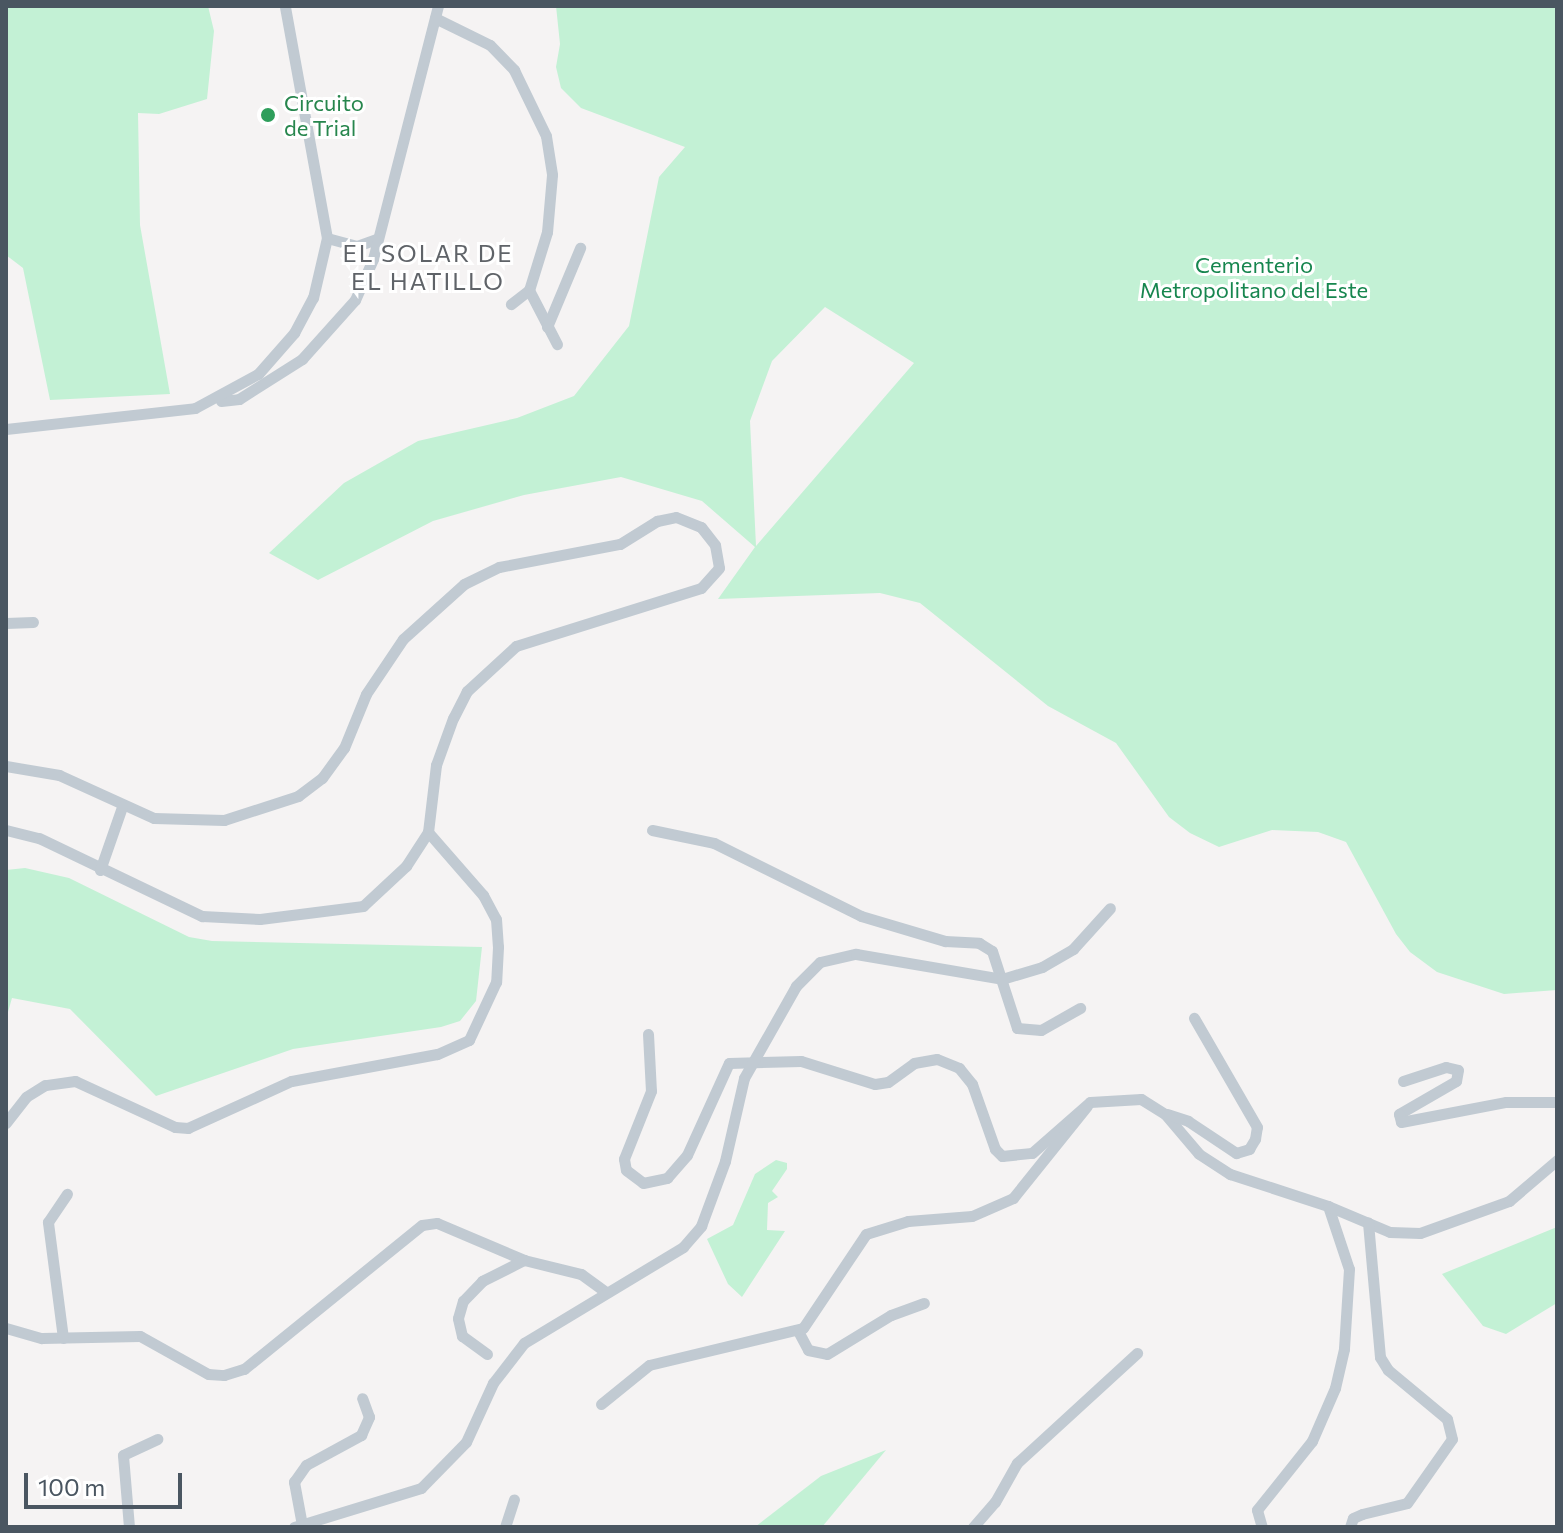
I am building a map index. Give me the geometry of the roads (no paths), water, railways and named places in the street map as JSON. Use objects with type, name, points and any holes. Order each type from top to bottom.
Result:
[{"type":"street","points":[[212,402],[268,367],[294,333],[313,298],[327,238],[285,6]]},
{"type":"street","points":[[6,429],[143,417],[239,399],[275,380],[324,338],[360,290],[436,12],[490,45],[514,70],[546,136],[550,209],[529,290],[511,304]]},
{"type":"street","points":[[327,238],[357,246],[376,239]]},
{"type":"street","points":[[547,327],[580,248]]},
{"type":"street","points":[[529,290],[557,344]]},
{"type":"street","points":[[6,766],[59,775],[122,807],[154,818],[224,820],[298,796],[322,778],[344,748],[366,694],[403,639],[464,584],[499,567],[620,544],[657,521],[676,517],[701,527],[715,545],[719,568],[701,588],[516,646],[467,691],[436,765],[428,832],[406,866],[363,906],[302,917],[202,916],[100,870],[39,838],[6,830]]},
{"type":"street","points":[[6,623],[33,622]]},
{"type":"street","points":[[100,870],[122,807]]},
{"type":"street","points":[[652,830],[714,843],[861,916],[945,941],[979,943],[992,951],[1017,1028],[1041,1030],[1080,1008]]},
{"type":"street","points":[[6,1123],[26,1097],[45,1085],[75,1081],[175,1127],[188,1128],[291,1081],[437,1054],[469,1040],[496,982],[496,919],[483,895],[428,832]]},
{"type":"street","points":[[362,1398],[369,1417],[361,1435],[306,1465],[294,1482],[298,1526],[421,1488],[466,1442],[493,1383],[524,1343],[606,1292],[652,1270],[701,1226],[725,1161],[744,1078],[796,986],[820,962],[833,957],[890,958],[1002,979],[1042,967],[1073,949],[1110,908]]},
{"type":"street","points":[[648,1034],[651,1091],[624,1159],[626,1170],[643,1183],[667,1178],[687,1155],[729,1063],[757,1059],[801,1061],[875,1084],[888,1082],[914,1063],[937,1059],[959,1068],[972,1084],[995,1149],[1014,1158],[1032,1153],[1090,1102],[1141,1099],[1165,1114],[1188,1121],[1236,1153],[1249,1149],[1257,1127],[1194,1018]]},
{"type":"street","points":[[1403,1081],[1446,1067],[1458,1070],[1456,1081],[1399,1114],[1401,1122],[1506,1102],[1557,1102]]},
{"type":"street","points":[[601,1404],[649,1365],[698,1356],[751,1337],[798,1331],[809,1325],[866,1234],[908,1221],[972,1216],[1013,1198],[1090,1102]]},
{"type":"street","points":[[1165,1114],[1199,1154],[1230,1174],[1328,1206],[1390,1232],[1420,1233],[1509,1201],[1557,1160]]},
{"type":"street","points":[[63,1338],[48,1222],[67,1194]]},
{"type":"street","points":[[1262,1527],[1257,1510],[1312,1441],[1335,1388],[1344,1349],[1349,1269],[1328,1206]]},
{"type":"street","points":[[1350,1527],[1353,1518],[1362,1514],[1407,1503],[1452,1439],[1447,1419],[1388,1370],[1380,1357],[1368,1223]]},
{"type":"street","points":[[6,1328],[31,1337],[140,1336],[208,1374],[224,1375],[244,1369],[422,1225],[451,1226],[524,1260],[581,1274],[606,1292]]},
{"type":"street","points":[[487,1354],[462,1336],[458,1318],[463,1301],[482,1281],[524,1260]]},
{"type":"street","points":[[798,1331],[808,1350],[827,1354],[891,1315],[924,1303]]},
{"type":"street","points":[[973,1527],[995,1502],[1017,1463],[1137,1353]]},
{"type":"street","points":[[129,1527],[123,1455],[158,1439]]},
{"type":"street","points":[[505,1527],[514,1499]]},
{"type":"place","name":"Circuito de Trial","points":[[268,115]]},
{"type":"district","name":"EL SOLAR DE EL HATILLO","points":[[428,267]]},
{"type":"park label","name":"Cementerio Metropolitano del Este","points":[[1254,276]]}]
